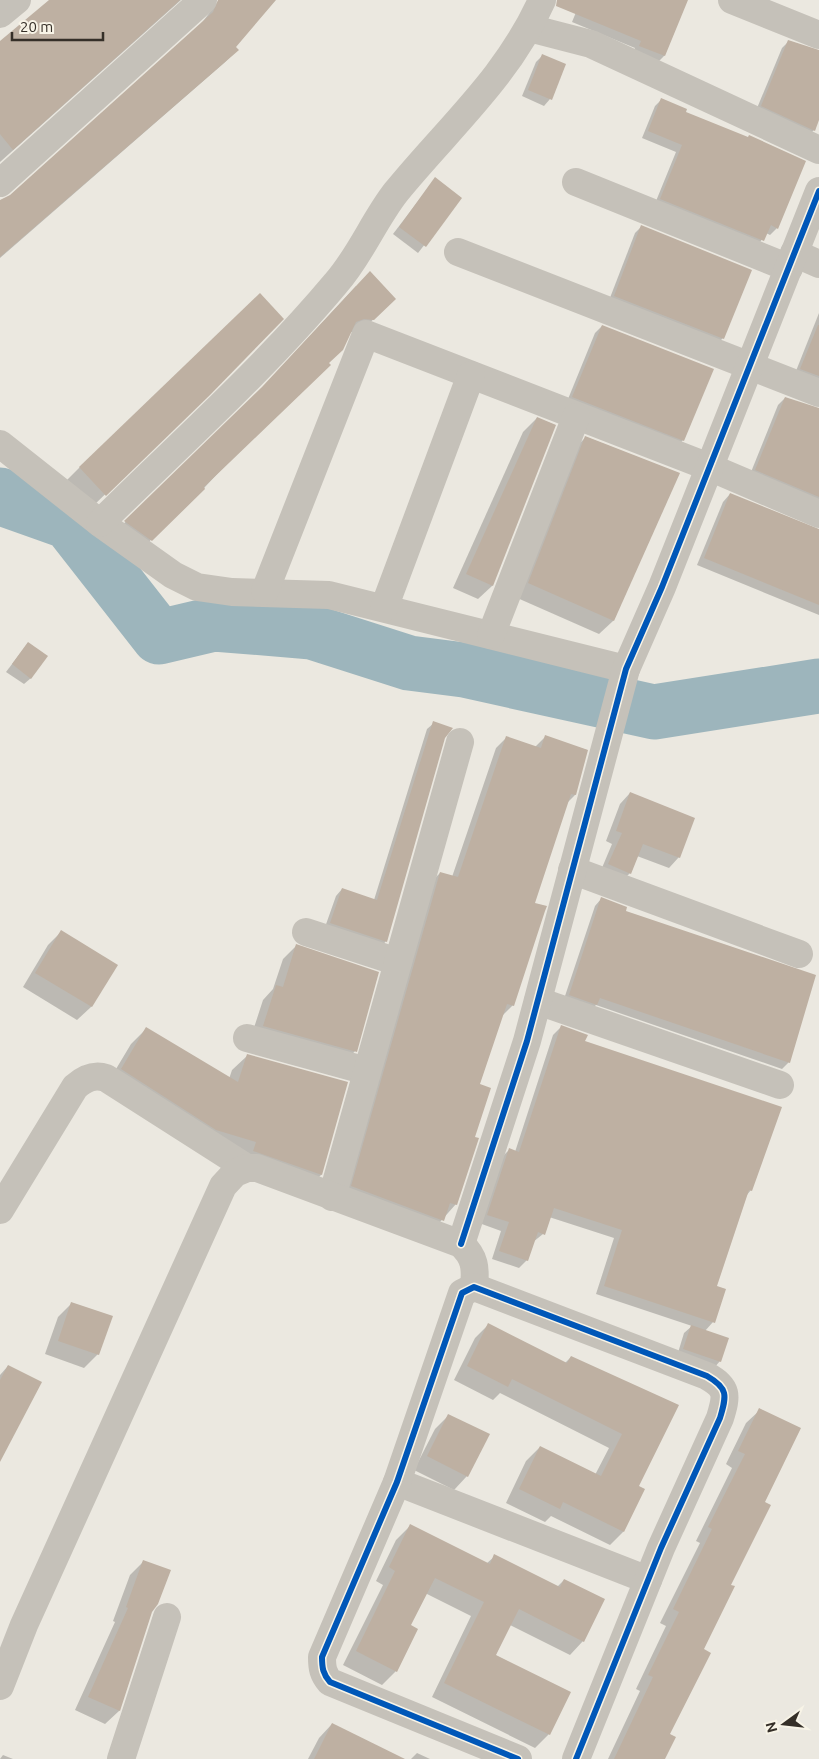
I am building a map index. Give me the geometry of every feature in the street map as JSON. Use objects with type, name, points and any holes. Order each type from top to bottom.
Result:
[{"type":"street","points":[[0,183],[203,0]]},
{"type":"street","points":[[100,523],[276,350],[338,282],[395,193],[495,80],[529,28],[542,0]]},
{"type":"street","points":[[732,0],[819,35]]},
{"type":"street","points":[[529,28],[591,44],[819,150]]},
{"type":"street","points":[[576,182],[791,260],[819,264]]},
{"type":"street","points":[[462,1244],[528,1042],[622,680],[710,468],[819,191]]},
{"type":"street","points":[[458,252],[819,393]]},
{"type":"street","points":[[265,591],[366,334],[710,468],[819,514]]},
{"type":"street","points":[[384,608],[471,375]]},
{"type":"street","points":[[491,634],[576,417]]},
{"type":"street","points":[[0,444],[100,523],[173,575],[197,587],[232,592],[265,591],[329,595],[491,634],[622,680]]},
{"type":"street","points":[[332,1197],[460,742]]},
{"type":"street","points":[[572,870],[799,954]]},
{"type":"street","points":[[306,932],[398,962]]},
{"type":"street","points":[[538,1001],[780,1085]]},
{"type":"street","points":[[247,1038],[367,1071]]},
{"type":"street","points":[[0,1210],[75,1087],[90,1077],[98,1075],[106,1078],[247,1168],[267,1171],[332,1197],[462,1244],[471,1253],[474,1260],[476,1270],[474,1287]]},
{"type":"street","points":[[0,1686],[24,1624],[223,1186],[235,1173],[247,1168]]},
{"type":"street","points":[[518,1759],[330,1682],[324,1675],[322,1656],[397,1482],[462,1293],[474,1287],[707,1376],[721,1384],[724,1392],[724,1405],[720,1418],[648,1580],[576,1759]]},
{"type":"street","points":[[397,1482],[648,1580]]},
{"type":"street","points":[[120,1759],[167,1617]]},
{"type":"building","points":[[49,0],[180,0],[13,150],[0,134],[0,41]]},
{"type":"building","points":[[218,0],[276,0],[236,47],[239,50],[0,257],[0,200],[10,195],[213,12]]},
{"type":"building","points":[[557,0],[688,0],[665,56],[639,46],[641,41],[556,6]]},
{"type":"building","points":[[788,40],[819,50],[819,120],[815,131],[761,106]]},
{"type":"building","points":[[542,54],[566,64],[552,100],[528,90]]},
{"type":"building","points":[[661,98],[687,109],[686,112],[748,137],[749,135],[806,161],[778,229],[771,225],[764,241],[660,199],[682,145],[648,131]]},
{"type":"building","points":[[435,177],[462,198],[426,247],[399,227]]},
{"type":"building","points":[[641,225],[752,270],[724,339],[614,296]]},
{"type":"building","points":[[370,271],[396,299],[374,320],[364,319],[356,322],[343,350],[329,363],[331,365],[204,487],[205,489],[152,541],[124,521],[262,387]]},
{"type":"building","points":[[260,293],[284,319],[210,395],[106,496],[79,467]]},
{"type":"building","points":[[602,325],[714,369],[684,441],[572,397]]},
{"type":"building","points":[[819,325],[819,376],[800,369]]},
{"type":"building","points":[[785,397],[819,408],[819,497],[755,470]]},
{"type":"building","points":[[537,417],[556,425],[493,586],[466,574]]},
{"type":"building","points":[[585,436],[680,473],[614,621],[528,583]]},
{"type":"building","points":[[730,493],[819,529],[819,605],[704,558]]},
{"type":"building","points":[[28,642],[48,656],[31,679],[12,664]]},
{"type":"building","points":[[433,721],[453,728],[445,738],[387,942],[330,923],[342,888],[377,900]]},
{"type":"building","points":[[545,735],[588,750],[576,795],[571,794],[535,903],[547,906],[514,1006],[507,1004],[480,1084],[491,1088],[475,1137],[479,1138],[457,1205],[450,1203],[444,1221],[351,1186],[440,872],[458,877],[506,736],[541,748]]},
{"type":"building","points":[[630,792],[695,818],[680,858],[643,844],[631,874],[608,864],[622,833],[616,831]]},
{"type":"building","points":[[601,897],[627,907],[626,911],[816,975],[790,1063],[600,998],[597,1005],[569,995]]},
{"type":"building","points":[[61,930],[118,965],[92,1007],[35,973]]},
{"type":"building","points":[[296,944],[379,972],[357,1052],[263,1026],[276,985],[283,987]]},
{"type":"building","points":[[561,1025],[588,1035],[585,1041],[782,1107],[752,1191],[749,1190],[717,1286],[726,1289],[715,1323],[604,1286],[622,1230],[554,1208],[545,1235],[538,1232],[528,1261],[499,1251],[509,1222],[487,1215],[509,1148],[519,1152]]},
{"type":"building","points":[[146,1027],[238,1082],[247,1054],[348,1082],[322,1175],[253,1151],[256,1142],[216,1130],[121,1069]]},
{"type":"building","points":[[71,1302],[113,1316],[99,1355],[58,1341]]},
{"type":"building","points":[[488,1323],[567,1363],[571,1356],[679,1405],[639,1486],[645,1489],[624,1532],[563,1502],[560,1509],[519,1489],[540,1446],[601,1476],[622,1434],[512,1379],[508,1387],[467,1366]]},
{"type":"building","points":[[691,1325],[729,1338],[721,1362],[683,1349]]},
{"type":"building","points":[[8,1365],[42,1382],[0,1462],[0,1380]]},
{"type":"building","points":[[759,1408],[801,1428],[765,1502],[771,1505],[731,1585],[735,1586],[704,1649],[711,1653],[670,1734],[676,1737],[665,1759],[614,1759],[653,1677],[648,1675],[679,1612],[673,1609],[712,1529],[708,1527],[745,1454],[738,1451]]},
{"type":"building","points":[[448,1414],[490,1434],[468,1477],[427,1456]]},
{"type":"building","points":[[410,1524],[490,1564],[494,1554],[560,1587],[564,1579],[605,1599],[584,1642],[519,1609],[496,1655],[571,1692],[550,1735],[444,1683],[484,1602],[435,1578],[411,1625],[418,1629],[397,1672],[356,1651],[395,1571],[389,1567]]},
{"type":"building","points":[[143,1560],[171,1570],[158,1604],[152,1612],[120,1711],[88,1697],[128,1608],[126,1607]]},
{"type":"building","points":[[332,1723],[405,1759],[314,1759]]},
{"type":"waterway","points":[[0,495],[4,499],[69,522],[159,637],[214,624],[312,632],[409,663],[464,670],[654,712],[819,686]]},
{"type":"cycle path","points":[[461,1244],[527,1041],[626,669],[662,587],[819,191]]},
{"type":"cycle path","points":[[518,1759],[330,1682],[324,1673],[322,1664],[322,1657],[397,1482],[462,1293],[474,1287],[707,1376],[719,1384],[724,1393],[724,1403],[720,1418],[661,1548],[576,1759]]}]
